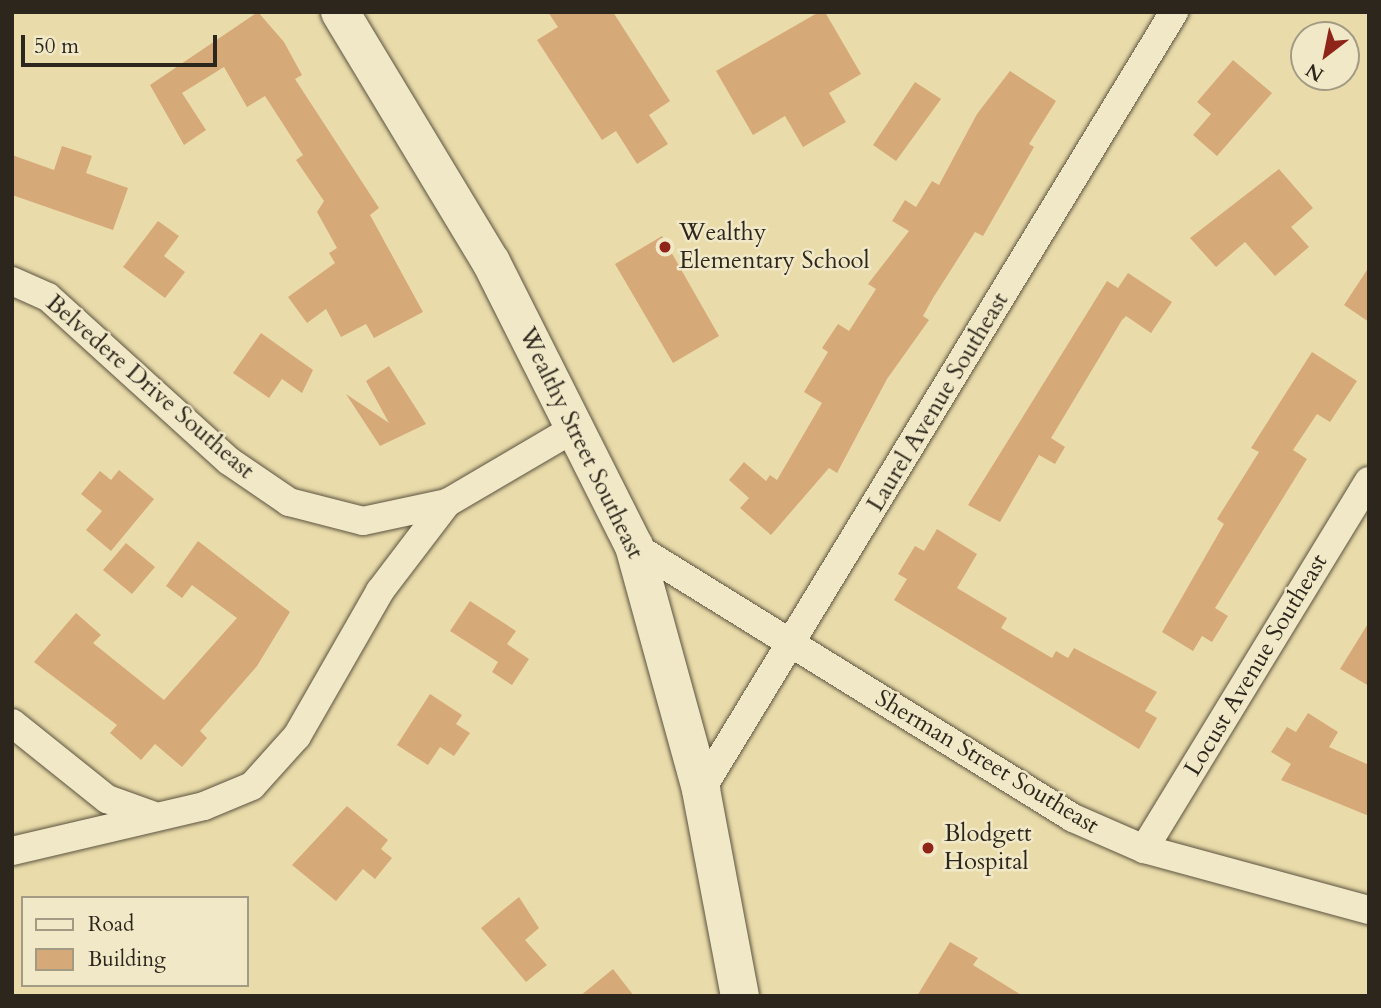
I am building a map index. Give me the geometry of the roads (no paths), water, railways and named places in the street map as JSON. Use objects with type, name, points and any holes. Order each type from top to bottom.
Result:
[{"type":"main road","name":"Wealthy Street Southeast","points":[[340,12],[491,262],[579,426],[634,546],[701,790],[740,996]]},
{"type":"street","name":"Laurel Avenue Southeast","points":[[701,790],[793,644],[1174,12]]},
{"type":"street","name":"Belvedere Drive Southeast","points":[[12,281],[48,297],[229,461],[289,502],[363,521],[447,503]]},
{"type":"street","points":[[12,851],[152,815],[204,806],[252,786],[297,736],[380,591],[447,503],[579,426]]},
{"type":"street","name":"Locust Avenue Southeast","points":[[1144,849],[1369,481]]},
{"type":"street","name":"Sherman Street Southeast","points":[[634,546],[1073,818],[1144,849],[1369,910]]},
{"type":"street","points":[[12,723],[107,799],[152,815]]},
{"type":"place","name":"Wealthy Elementary School","points":[[665,247]]},
{"type":"place","name":"Blodgett Hospital","points":[[928,848]]}]
